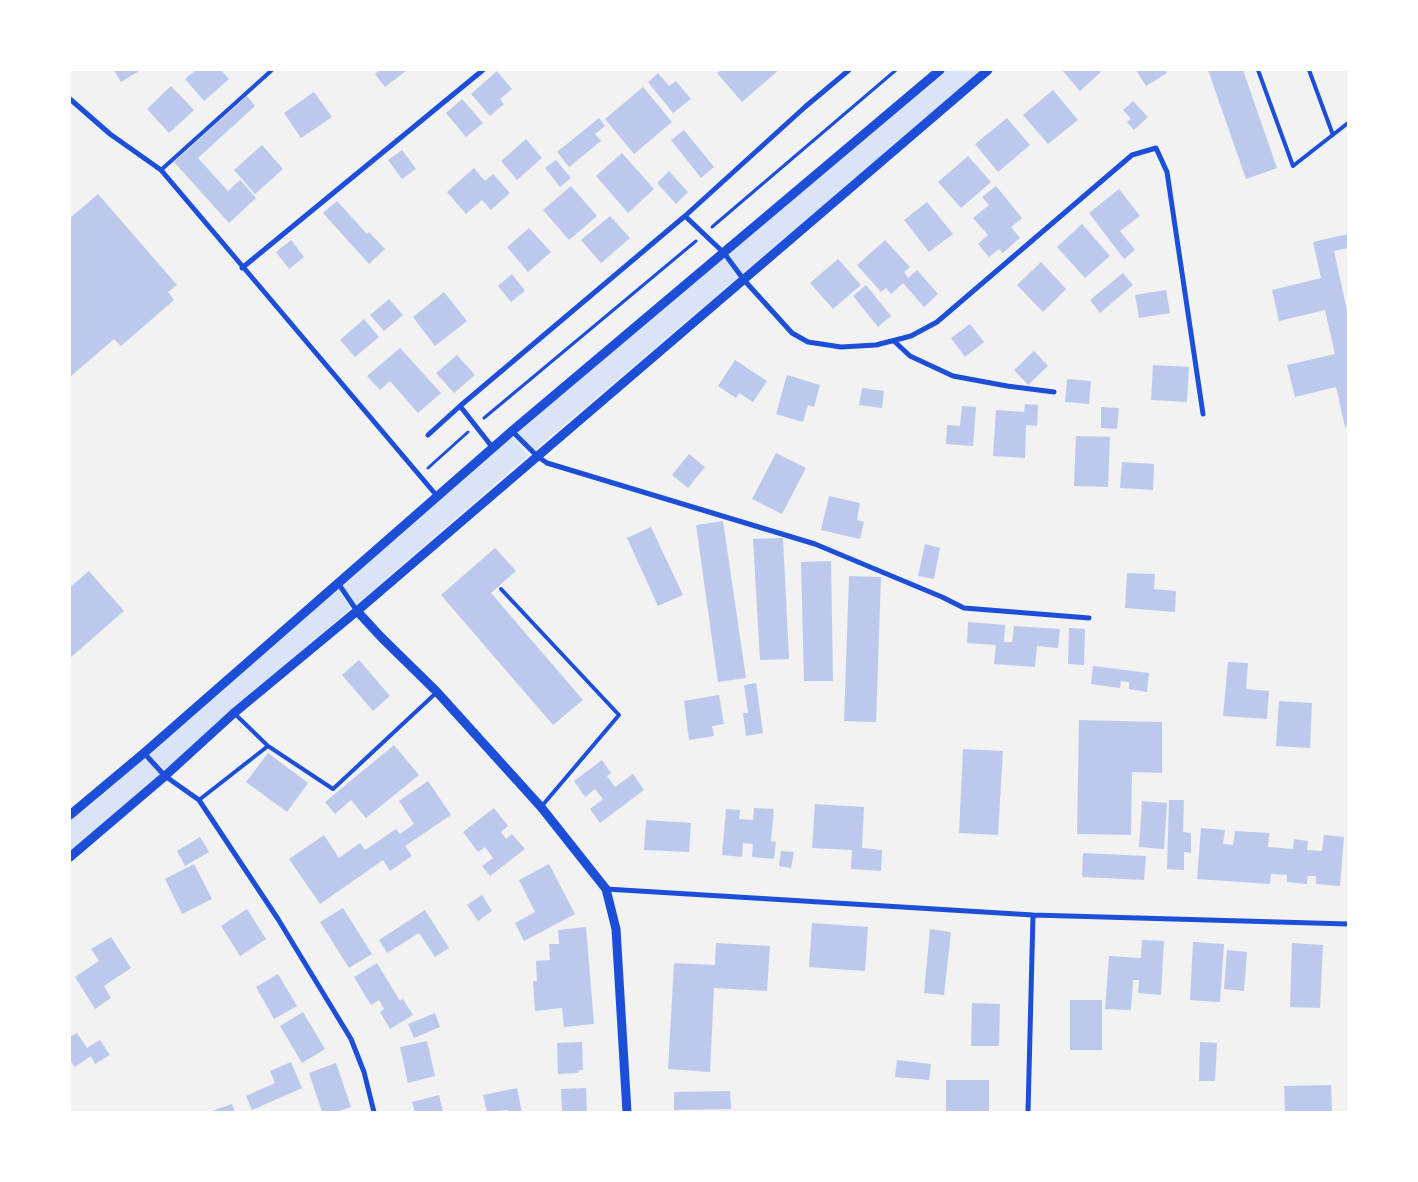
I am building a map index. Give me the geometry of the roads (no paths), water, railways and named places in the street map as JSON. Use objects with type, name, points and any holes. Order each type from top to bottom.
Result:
[{"type":"street","points":[[242,268],[483,70]]},
{"type":"street","points":[[428,435],[685,216],[805,107],[849,70]]},
{"type":"street","points":[[70,815],[144,753],[512,431],[940,70]]},
{"type":"street","points":[[70,857],[165,776],[234,713],[358,611],[988,70]]},
{"type":"street","points":[[70,98],[110,134],[161,170],[242,268],[437,496]]},
{"type":"street","points":[[685,216],[724,253],[744,280],[792,333],[808,342],[841,347],[876,345],[911,336],[937,322],[1132,155],[1156,148],[1167,172],[1203,414]]},
{"type":"street","points":[[894,341],[910,356],[953,376],[1054,392]]},
{"type":"street","points":[[460,406],[493,448]]},
{"type":"street","points":[[512,431],[537,456],[547,463],[815,544],[964,608],[1089,618]]},
{"type":"street","points":[[337,583],[381,637],[437,692],[541,807],[606,889],[616,929],[627,1112]]},
{"type":"street","points":[[144,753],[165,776],[199,800],[278,919],[351,1039],[364,1072],[374,1112]]},
{"type":"street","points":[[606,889],[1033,915],[1348,924]]},
{"type":"street","points":[[1028,1112],[1033,915]]},
{"type":"lane","points":[[161,170],[272,70]]},
{"type":"lane","points":[[1258,70],[1293,166],[1348,123]]},
{"type":"lane","points":[[1308,70],[1333,135]]},
{"type":"lane","points":[[500,589],[619,715],[541,807]]},
{"type":"lane","points":[[234,713],[268,746],[333,789],[437,692]]},
{"type":"lane","points":[[199,800],[268,746]]}]
